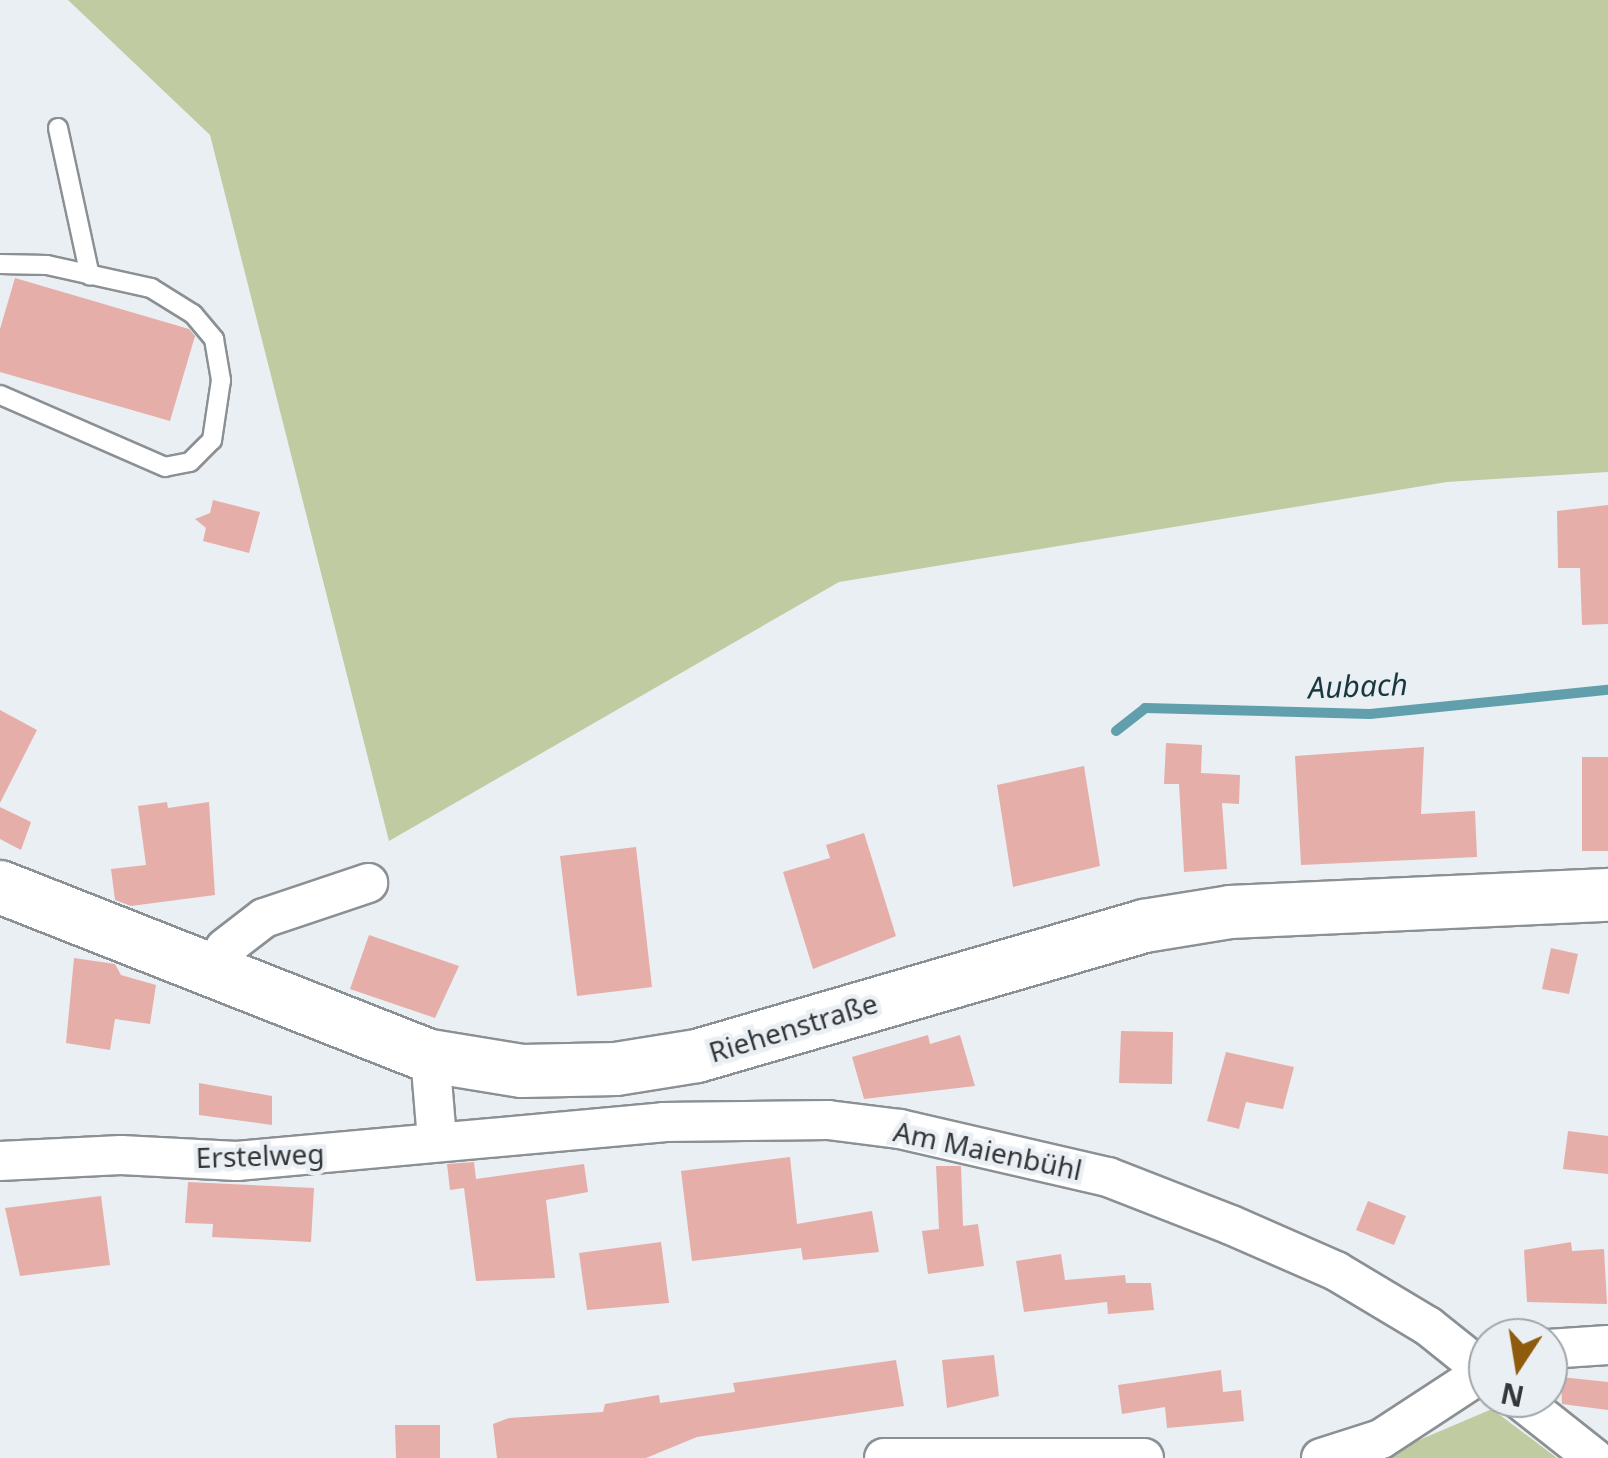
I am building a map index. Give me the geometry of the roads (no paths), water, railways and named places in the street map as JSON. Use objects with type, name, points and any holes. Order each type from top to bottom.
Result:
[{"type":"street","points":[[210,975],[224,948],[264,918],[368,883]]},
{"type":"street","name":"Riehenstraße","points":[[0,886],[210,975],[430,1056],[522,1070],[616,1069],[778,1035],[1144,926],[1285,909],[1608,895]]},
{"type":"street","points":[[430,1056],[437,1138]]},
{"type":"street","name":"Am Maienbühl","points":[[437,1138],[828,1120],[972,1142],[1108,1176],[1301,1256],[1428,1326],[1468,1357]]},
{"type":"street","name":"Erstelweg","points":[[0,1161],[121,1155],[237,1161],[437,1138]]},
{"type":"street","points":[[1568,1348],[1608,1345]]},
{"type":"street","points":[[1322,1458],[1381,1439],[1468,1384]]},
{"type":"street","points":[[1543,1418],[1594,1458]]},
{"type":"street","points":[[884,1458],[991,1452],[1144,1458]]},
{"type":"lane","points":[[58,128],[90,276]]},
{"type":"lane","points":[[0,264],[151,288],[193,314],[214,339],[221,380],[212,440],[190,462],[144,463],[0,396]]},
{"type":"waterway","name":"Aubach","points":[[1116,731],[1145,708],[1370,714],[1608,690]]}]
